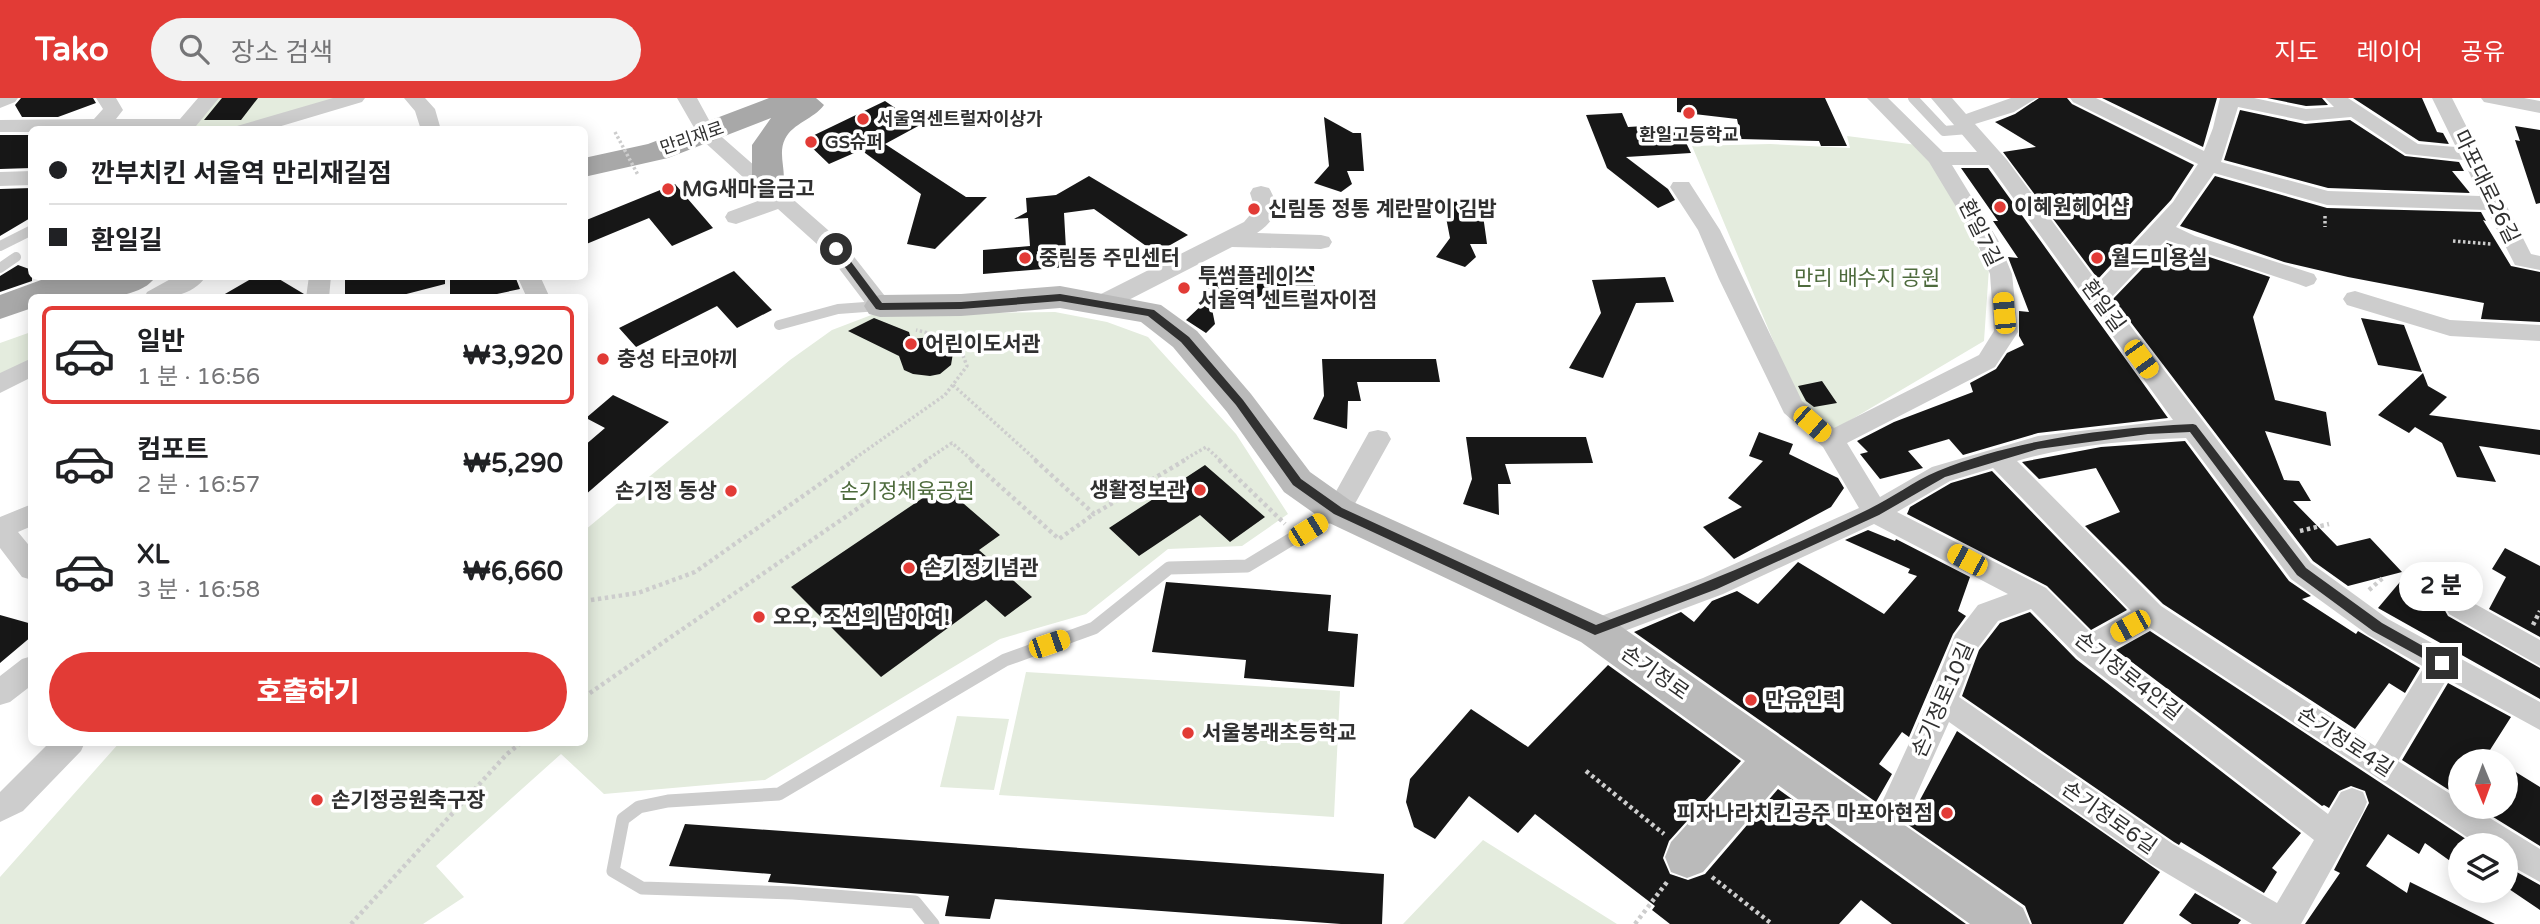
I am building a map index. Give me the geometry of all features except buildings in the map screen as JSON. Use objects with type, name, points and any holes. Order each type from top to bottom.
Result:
[{"type":"main road","name":"만리재로","points":[[588,151],[760,98]]},
{"type":"main road","name":"만리재로","points":[[588,167],[657,151],[698,118],[796,98]]},
{"type":"main road","points":[[775,194],[767,144],[784,122],[821,98]]},
{"type":"main road","points":[[41,294],[72,284],[106,280]]},
{"type":"main road","points":[[0,307],[28,298]]},
{"type":"main road","points":[[0,326],[28,316]]},
{"type":"street","points":[[0,102],[8,98]]},
{"type":"street","points":[[100,125],[113,110],[106,98]]},
{"type":"street","points":[[187,126],[209,98]]},
{"type":"street","points":[[258,126],[355,98]]},
{"type":"street","points":[[414,98],[425,109],[430,126]]},
{"type":"street","name":"환일7길","points":[[1832,440],[1987,361],[2006,332],[2001,274],[1980,228],[1937,158],[1877,98]]},
{"type":"street","name":"환일길","points":[[1941,98],[1995,159],[2301,571],[2378,627],[2540,717]]},
{"type":"street","points":[[1965,125],[2027,98]]},
{"type":"street","points":[[2080,98],[2211,164],[2327,198],[2494,203]]},
{"type":"street","points":[[2335,98],[2413,150],[2469,155]]},
{"type":"street","name":"마포대로26길","points":[[2442,98],[2523,260],[2540,263]]},
{"type":"street","points":[[2491,98],[2540,107]]},
{"type":"street","points":[[2097,298],[2162,229],[2211,164],[2230,99],[2306,115],[2355,111]]},
{"type":"street","points":[[698,118],[775,194],[836,249],[880,306]]},
{"type":"street","points":[[0,126],[28,127]]},
{"type":"street","points":[[81,126],[143,126]]},
{"type":"street","points":[[1937,158],[1995,159]]},
{"type":"street","points":[[0,179],[28,178]]},
{"type":"street","points":[[1681,187],[1709,230],[1793,407],[1832,440],[1875,512]]},
{"type":"street","points":[[1101,304],[1229,240],[1263,220],[1267,211],[1266,200],[1261,192]]},
{"type":"street","points":[[736,217],[775,194]]},
{"type":"street","points":[[2162,229],[2187,241],[2306,279]]},
{"type":"street","points":[[1229,240],[1321,242]]},
{"type":"street","points":[[162,294],[188,280]]},
{"type":"street","name":"손기정로","points":[[880,306],[961,305],[1060,298],[1150,313],[1185,339],[1239,403],[1297,482],[1338,511],[1595,630],[2007,924]]},
{"type":"street","points":[[2355,299],[2450,328],[2540,333]]},
{"type":"street","points":[[0,364],[28,351]]},
{"type":"street","points":[[0,384],[28,368]]},
{"type":"street","points":[[1595,630],[1713,586],[1875,512],[1941,474],[2038,445],[2148,430],[2193,428]]},
{"type":"street","points":[[1338,511],[1378,439]]},
{"type":"street","name":"손기정로4길","points":[[1998,457],[2151,614],[2379,765],[2540,867]]},
{"type":"street","name":"손기정로4안길","points":[[1875,512],[2036,596],[2088,649],[2334,837]]},
{"type":"street","points":[[28,516],[0,528],[28,564]]},
{"type":"street","name":"손기정로10길","points":[[1883,835],[1943,702],[1965,643],[1989,613],[2036,596]]},
{"type":"street","points":[[2459,606],[2540,654]]},
{"type":"street","points":[[2088,649],[2151,614]]},
{"type":"street","points":[[2379,765],[2442,663]]},
{"type":"street","points":[[0,693],[5,692],[28,672]]},
{"type":"street","name":"손기정로6길","points":[[1943,702],[2162,854],[2283,924],[2353,802]]},
{"type":"street","points":[[0,808],[12,801],[66,746]]},
{"type":"street","points":[[1687,857],[1775,758]]},
{"type":"lane","points":[[1913,98],[1944,131],[1965,125]]},
{"type":"lane","points":[[0,246],[28,232]]},
{"type":"lane","points":[[0,252],[16,257]]},
{"type":"lane","points":[[0,268],[16,257]]},
{"type":"lane","points":[[779,325],[838,309],[880,306]]},
{"type":"lane","points":[[933,924],[915,902],[793,893],[642,888],[613,871],[623,820],[639,807],[668,801],[779,794],[1004,660],[1094,628],[1169,568],[1247,566],[1338,511]]},
{"type":"path","points":[[615,132],[638,175]]},
{"type":"path","points":[[2453,241],[2516,246]]},
{"type":"path","points":[[588,600],[638,593],[695,572],[945,395],[967,366],[957,340],[920,332],[880,306]]},
{"type":"path","points":[[953,385],[1094,514]]},
{"type":"path","points":[[588,694],[952,443],[1059,539],[1094,514],[1206,447],[1278,519],[1300,534]]},
{"type":"path","points":[[351,924],[517,746]]},
{"type":"path","points":[[1634,924],[1687,857]]},
{"type":"green space","points":[[212,98],[345,98],[244,126],[192,126]]},
{"type":"green space","name":"만리 배수지 공원","points":[[1847,136],[1917,145],[1938,173],[1989,268],[1984,341],[1832,431],[1800,405],[1692,146],[1770,144],[1850,148]]},
{"type":"green space","name":"손기정체육공원","points":[[1055,312],[1107,322],[1148,337],[1236,434],[1288,514],[1242,546],[1168,549],[1086,614],[1000,639],[765,780],[604,794],[561,754],[436,866],[464,897],[423,924],[0,924],[0,877],[116,746],[588,746],[588,528],[790,360],[832,330],[874,314]]},
{"type":"green space","points":[[28,333],[28,362],[0,377],[0,343]]},
{"type":"green space","points":[[1026,672],[1340,691],[1334,817],[999,795]]},
{"type":"green space","points":[[957,716],[1009,719],[994,790],[940,787]]},
{"type":"green space","points":[[1483,840],[1617,924],[1403,924]]},
{"type":"place","name":"환일고등학교","points":[[1689,113]]},
{"type":"place","name":"서울역센트럴자이상가","points":[[863,119]]},
{"type":"place","name":"GS슈퍼","points":[[811,142]]},
{"type":"place","name":"MG새마을금고","points":[[668,189]]},
{"type":"place","name":"이혜원헤어샵","points":[[2000,207]]},
{"type":"place","name":"신림동 정통 계란말이 김밥","points":[[1254,209]]},
{"type":"place","name":"중림동 주민센터","points":[[1025,258]]},
{"type":"place","name":"월드미용실","points":[[2097,258]]},
{"type":"place","name":"투썸플레이스 서울역 센트럴자이점","points":[[1184,288]]},
{"type":"place","name":"어린이도서관","points":[[911,344]]},
{"type":"place","name":"충성 타코야끼","points":[[603,359]]},
{"type":"place","name":"생활정보관","points":[[1200,490]]},
{"type":"place","name":"손기정 동상","points":[[731,491]]},
{"type":"place","name":"손기정기념관","points":[[909,568]]},
{"type":"place","name":"오오, 조선의 남아여!","points":[[759,617]]},
{"type":"place","name":"만유인력","points":[[1751,700]]},
{"type":"place","name":"서울봉래초등학교","points":[[1188,733]]},
{"type":"place","name":"손기정공원축구장","points":[[317,800]]},
{"type":"place","name":"피자나라치킨공주 마포아현점","points":[[1947,813]]},
{"type":"route","points":[[836,249],[880,306],[961,305],[1060,298],[1150,313],[1185,339],[1239,403],[1297,482],[1338,511],[1595,630],[1713,586],[1875,512],[1941,474],[2038,445],[2148,430],[2193,428],[2301,571],[2378,627],[2442,663]]}]
